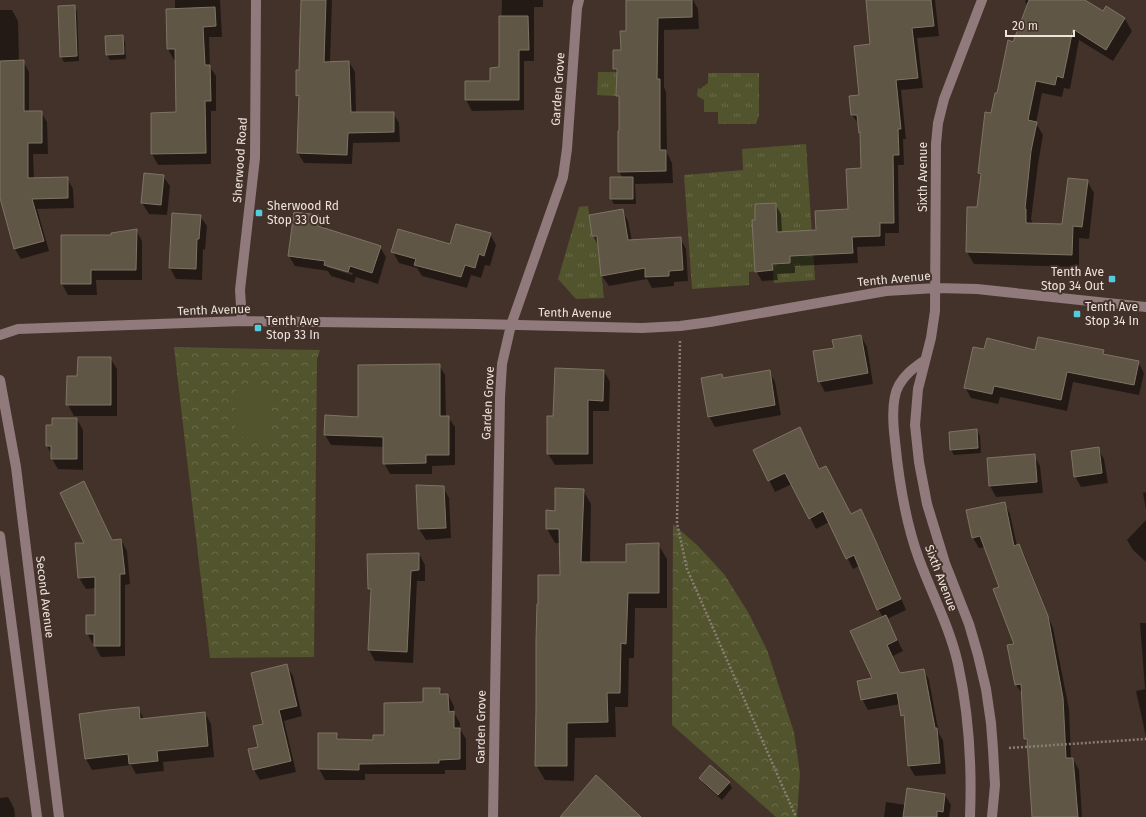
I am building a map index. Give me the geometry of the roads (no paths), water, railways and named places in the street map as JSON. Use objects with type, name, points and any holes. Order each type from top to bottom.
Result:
[{"type":"street","name":"Sherwood Road","points":[[242,321],[240,290],[255,158],[256,0]]},
{"type":"street","name":"Garden Grove","points":[[493,817],[500,397],[502,364],[512,325],[563,177],[567,149],[577,8],[579,0]]},
{"type":"street","name":"Sixth Avenue","points":[[982,0],[944,99],[938,123],[936,144],[935,310],[918,389],[915,425],[918,462],[927,504],[945,563],[969,624],[986,689],[991,723],[995,785],[992,817]]},
{"type":"street","name":"Tenth Avenue","points":[[0,335],[18,330],[242,321],[642,328],[680,326],[710,322],[886,291],[936,288],[977,289],[1146,307]]},
{"type":"street","name":"Sixth Avenue","points":[[925,360],[906,373],[898,386],[894,398],[894,435],[899,479],[910,532],[950,638],[957,663],[967,722],[971,791],[970,817]]},
{"type":"street","name":"Second Avenue","points":[[0,380],[16,467],[59,817]]},
{"type":"street","points":[[0,536],[37,817]]},
{"type":"place","name":"Sherwood Rd Stop 33 Out","points":[[259,213]]},
{"type":"place","name":"Tenth Ave Stop 34 Out","points":[[1112,279]]},
{"type":"place","name":"Tenth Ave Stop 34 In","points":[[1077,314]]},
{"type":"place","name":"Tenth Ave Stop 33 In","points":[[258,328]]}]
